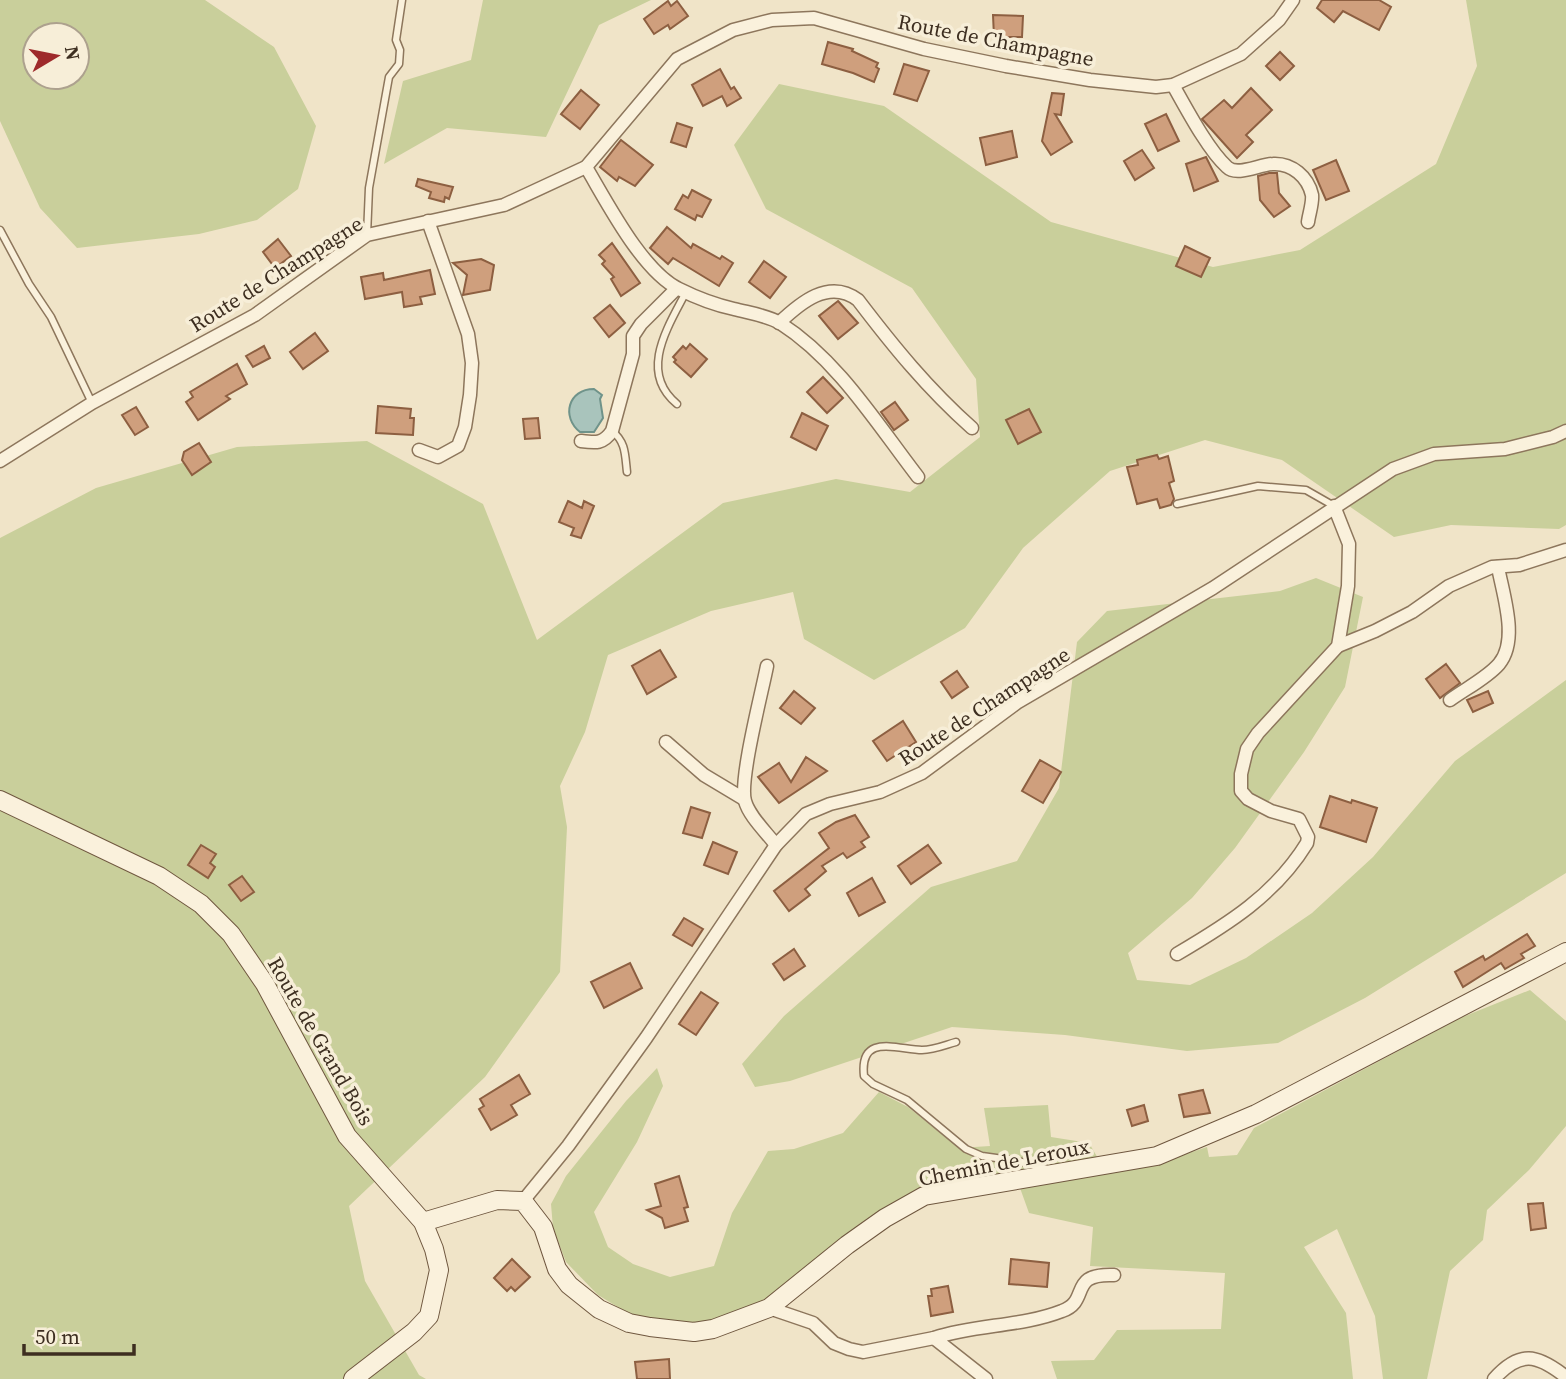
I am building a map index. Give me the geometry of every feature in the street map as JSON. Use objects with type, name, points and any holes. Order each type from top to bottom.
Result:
[{"type":"street","name":"Route de Champagne","points":[[0,461],[92,403],[255,315],[367,235],[504,205],[586,167],[677,59],[733,30],[772,20],[814,18],[924,48],[1006,66],[1090,80],[1156,87],[1173,85],[1241,54],[1279,20],[1293,0]]},
{"type":"street","points":[[1173,85],[1202,135],[1227,168],[1236,171],[1276,163],[1297,170],[1304,178],[1312,197],[1308,222]]},
{"type":"street","points":[[586,167],[645,261],[681,290],[779,323],[805,343],[843,380],[918,477]]},
{"type":"street","points":[[419,450],[438,457],[458,446],[465,427],[472,363],[468,334],[428,221]]},
{"type":"street","points":[[581,441],[599,443],[606,440],[612,431],[633,354],[633,336],[681,290]]},
{"type":"street","points":[[779,323],[816,294],[841,292],[850,295],[858,300],[915,373],[972,428]]},
{"type":"street","name":"Route de Champagne","points":[[523,1201],[568,1146],[646,1038],[776,845],[806,814],[830,804],[880,792],[922,773],[1018,702],[1213,588],[1393,469],[1434,454],[1505,449],[1566,432]]},
{"type":"street","points":[[1334,506],[1349,544],[1348,586],[1338,646]]},
{"type":"street","points":[[1177,954],[1247,910],[1283,878],[1307,843],[1308,837],[1299,818],[1271,811],[1248,799],[1241,790],[1241,774],[1247,750],[1258,733],[1338,646],[1375,631],[1412,612],[1449,586],[1492,567],[1519,565],[1566,550]]},
{"type":"street","points":[[1450,700],[1498,666],[1506,653],[1509,632],[1498,567]]},
{"type":"street","points":[[767,666],[747,768],[744,799],[776,845]]},
{"type":"street","points":[[666,742],[704,775],[744,799]]},
{"type":"street","name":"Route de Grand Bois","points":[[0,800],[159,876],[201,904],[231,934],[265,984],[348,1136],[423,1222],[439,1270],[429,1316],[414,1332],[353,1379]]},
{"type":"street","name":"Chemin de Leroux","points":[[523,1201],[542,1227],[557,1269],[583,1297],[629,1323],[694,1332],[738,1321],[769,1308],[856,1238],[924,1196],[1157,1156],[1256,1114],[1566,952]]},
{"type":"street","points":[[423,1222],[497,1200],[523,1201]]},
{"type":"street","points":[[769,1308],[813,1323],[834,1343],[863,1352],[957,1331],[1030,1320],[1066,1310],[1072,1306],[1088,1278],[1096,1274],[1114,1275]]},
{"type":"street","points":[[934,1338],[986,1379]]},
{"type":"street","points":[[1494,1379],[1516,1360],[1527,1358],[1541,1360],[1566,1377]]},
{"type":"lane","points":[[367,235],[369,188],[389,77],[399,64],[400,50],[396,40],[402,0]]},
{"type":"lane","points":[[0,230],[29,284],[51,317],[92,403]]},
{"type":"lane","points":[[677,404],[664,389],[659,374],[659,354],[662,337],[681,290]]},
{"type":"lane","points":[[612,431],[624,444],[627,472]]},
{"type":"lane","points":[[1177,504],[1258,486],[1306,490],[1334,506]]},
{"type":"lane","points":[[956,1042],[920,1050],[888,1044],[868,1053],[864,1076],[873,1084],[907,1100],[967,1149],[982,1156],[1018,1161],[1062,1174]]},
{"type":"green space","points":[[0,0],[205,0],[274,47],[316,126],[298,189],[257,220],[199,234],[77,248],[40,208],[0,121]]},
{"type":"green space","points":[[483,0],[651,0],[599,25],[546,137],[447,128],[384,164],[403,81],[471,60]]},
{"type":"green space","points":[[1466,0],[1566,0],[1566,525],[1559,529],[1451,525],[1394,537],[1282,460],[1205,440],[1110,471],[1023,548],[965,628],[874,680],[804,639],[793,592],[711,611],[608,655],[585,732],[560,786],[567,827],[560,972],[485,1077],[349,1206],[365,1281],[419,1375],[426,1379],[0,1379],[0,538],[96,488],[237,447],[367,441],[483,504],[537,640],[723,503],[836,479],[910,492],[980,437],[976,379],[912,288],[766,209],[734,145],[779,84],[884,106],[1051,222],[1213,267],[1300,250],[1436,164],[1477,66]]},
{"type":"green space","points":[[1316,578],[1363,597],[1345,687],[1304,752],[1235,848],[1192,898],[1128,953],[1137,980],[1190,985],[1246,958],[1312,913],[1373,857],[1455,761],[1566,680],[1566,873],[1365,998],[1278,1043],[1187,1051],[1065,1035],[952,1027],[790,1081],[755,1087],[742,1064],[784,1016],[931,887],[1017,861],[1059,788],[1077,642],[1107,611],[1280,591]]},
{"type":"green space","points":[[1530,990],[1566,1021],[1566,1126],[1529,1170],[1487,1210],[1483,1240],[1450,1271],[1427,1379],[1383,1379],[1375,1316],[1337,1229],[1304,1247],[1346,1313],[1353,1379],[1057,1379],[1051,1361],[1094,1360],[1117,1330],[1221,1329],[1225,1273],[1090,1266],[1093,1227],[1029,1213],[1020,1188],[923,1190],[768,1302],[718,1322],[684,1324],[631,1315],[598,1295],[566,1262],[553,1228],[551,1204],[566,1176],[626,1101],[657,1068],[663,1086],[637,1142],[594,1212],[608,1247],[633,1264],[670,1277],[714,1266],[732,1213],[768,1151],[794,1149],[843,1133],[879,1092],[908,1107],[959,1148],[990,1146],[984,1108],[1048,1105],[1051,1137],[1089,1143],[1106,1172],[1152,1165],[1207,1147],[1209,1157],[1237,1155],[1254,1128],[1460,1018]]},
{"type":"water","points":[[594,389],[602,395],[600,399],[603,418],[594,432],[580,432],[571,419],[570,405],[578,394]]},
{"type":"building","points":[[1322,0],[1379,0],[1391,7],[1379,30],[1343,11],[1334,22],[1317,8]]},
{"type":"building","points":[[668,1],[671,6],[677,1],[688,16],[670,29],[668,25],[654,34],[644,19]]},
{"type":"building","points":[[993,15],[1023,16],[1022,37],[994,37]]},
{"type":"building","points":[[828,42],[853,49],[852,51],[878,63],[876,67],[879,69],[874,82],[822,64]]},
{"type":"building","points":[[1280,52],[1294,66],[1280,80],[1266,66]]},
{"type":"building","points":[[904,64],[929,71],[917,101],[894,94]]},
{"type":"building","points":[[720,69],[731,89],[734,87],[741,98],[727,106],[722,96],[703,106],[692,85]]},
{"type":"building","points":[[1251,88],[1272,110],[1246,135],[1253,142],[1237,158],[1202,119],[1224,100],[1232,108]]},
{"type":"building","points":[[581,90],[599,105],[580,129],[561,114]]},
{"type":"building","points":[[1052,93],[1064,94],[1061,115],[1055,114],[1072,142],[1051,155],[1042,141]]},
{"type":"building","points":[[1166,114],[1179,141],[1158,151],[1145,124]]},
{"type":"building","points":[[677,123],[692,128],[686,147],[671,142]]},
{"type":"building","points":[[1012,131],[1017,157],[986,165],[980,138]]},
{"type":"building","points":[[621,140],[653,165],[635,186],[619,177],[617,181],[600,167]]},
{"type":"building","points":[[1142,150],[1154,168],[1135,180],[1124,161]]},
{"type":"building","points":[[1206,157],[1218,181],[1194,191],[1186,164]]},
{"type":"building","points":[[1336,160],[1349,191],[1326,200],[1313,170]]},
{"type":"building","points":[[1277,173],[1279,193],[1290,206],[1274,217],[1260,200],[1258,176]]},
{"type":"building","points":[[418,179],[453,187],[449,199],[445,197],[444,202],[429,198],[431,192],[416,186]]},
{"type":"building","points":[[692,190],[711,200],[702,217],[697,215],[695,220],[675,209],[683,195],[688,198]]},
{"type":"building","points":[[667,227],[691,248],[693,244],[733,263],[719,286],[673,258],[668,264],[650,248]]},
{"type":"building","points":[[278,239],[291,256],[275,268],[263,252]]},
{"type":"building","points":[[612,243],[640,283],[621,296],[611,279],[614,277],[602,264],[605,261],[599,255]]},
{"type":"building","points":[[1185,246],[1210,258],[1201,277],[1176,266]]},
{"type":"building","points":[[481,259],[494,265],[490,290],[463,295],[467,275],[453,263]]},
{"type":"building","points":[[764,261],[786,277],[770,298],[749,282]]},
{"type":"building","points":[[430,270],[435,294],[420,297],[422,304],[404,307],[402,292],[365,299],[361,277],[383,273],[384,280]]},
{"type":"building","points":[[838,301],[858,323],[838,339],[819,316]]},
{"type":"building","points":[[610,305],[625,323],[609,337],[594,318]]},
{"type":"building","points":[[315,333],[328,351],[303,369],[290,352]]},
{"type":"building","points":[[690,344],[707,359],[691,377],[674,362],[676,360],[673,357],[683,346],[686,349]]},
{"type":"building","points":[[264,346],[270,358],[253,367],[246,356]]},
{"type":"building","points":[[237,364],[247,384],[226,396],[230,399],[198,420],[186,402],[193,397],[190,392]]},
{"type":"building","points":[[823,377],[843,398],[827,413],[807,392]]},
{"type":"building","points":[[895,402],[908,420],[894,430],[881,412]]},
{"type":"building","points":[[378,406],[411,409],[410,418],[414,418],[413,435],[376,433]]},
{"type":"building","points":[[136,407],[148,427],[135,435],[122,415]]},
{"type":"building","points":[[1029,409],[1041,432],[1018,444],[1006,420]]},
{"type":"building","points":[[802,413],[828,426],[816,450],[791,437]]},
{"type":"building","points":[[538,418],[540,438],[525,439],[523,419]]},
{"type":"building","points":[[199,443],[211,462],[192,475],[182,460],[184,452]]},
{"type":"building","points":[[1157,455],[1159,459],[1168,456],[1174,481],[1169,483],[1174,499],[1171,505],[1160,508],[1157,499],[1137,504],[1127,467],[1138,465],[1137,460]]},
{"type":"building","points":[[568,501],[582,508],[584,501],[594,506],[581,538],[571,535],[574,528],[559,522]]},
{"type":"building","points":[[660,650],[676,677],[647,694],[632,666]]},
{"type":"building","points":[[1446,664],[1460,683],[1440,698],[1426,679]]},
{"type":"building","points":[[957,671],[968,687],[952,698],[941,682]]},
{"type":"building","points":[[794,691],[815,708],[801,724],[780,708]]},
{"type":"building","points":[[1488,691],[1493,703],[1473,712],[1467,700]]},
{"type":"building","points":[[903,721],[916,742],[887,761],[873,741]]},
{"type":"building","points":[[806,757],[827,771],[779,803],[758,777],[779,763],[791,782]]},
{"type":"building","points":[[1040,760],[1061,772],[1043,803],[1022,791]]},
{"type":"building","points":[[1330,796],[1377,808],[1366,842],[1320,827]]},
{"type":"building","points":[[691,807],[710,813],[702,838],[683,833]]},
{"type":"building","points":[[855,815],[869,837],[861,842],[865,847],[847,858],[843,853],[822,866],[826,871],[805,889],[810,895],[789,911],[774,891],[829,848],[819,833],[836,822]]},
{"type":"building","points":[[713,842],[737,852],[728,874],[704,865]]},
{"type":"building","points":[[201,845],[216,854],[210,863],[215,867],[208,878],[188,865]]},
{"type":"building","points":[[928,845],[941,863],[911,884],[898,866]]},
{"type":"building","points":[[242,876],[254,892],[241,901],[229,885]]},
{"type":"building","points":[[872,878],[885,902],[859,916],[847,893]]},
{"type":"building","points":[[684,918],[703,929],[692,946],[673,935]]},
{"type":"building","points":[[1527,934],[1535,946],[1521,954],[1524,958],[1505,969],[1501,963],[1463,987],[1455,972],[1483,956],[1485,960]]},
{"type":"building","points":[[794,949],[805,966],[784,980],[773,964]]},
{"type":"building","points":[[630,963],[642,988],[604,1008],[591,982]]},
{"type":"building","points":[[701,992],[718,1003],[696,1035],[679,1024]]},
{"type":"building","points":[[519,1075],[530,1094],[511,1105],[517,1115],[491,1130],[479,1109],[484,1106],[480,1099]]},
{"type":"building","points":[[1203,1090],[1210,1113],[1184,1117],[1179,1095]]},
{"type":"building","points":[[1144,1105],[1148,1121],[1132,1126],[1127,1110]]},
{"type":"building","points":[[679,1176],[688,1207],[684,1208],[688,1221],[665,1228],[662,1218],[647,1210],[661,1206],[655,1184]]},
{"type":"building","points":[[1543,1203],[1546,1228],[1531,1230],[1528,1204]]},
{"type":"building","points":[[512,1259],[530,1277],[515,1291],[511,1287],[507,1291],[494,1278]]},
{"type":"building","points":[[1011,1259],[1049,1263],[1047,1287],[1009,1284]]},
{"type":"building","points":[[948,1286],[953,1312],[931,1316],[928,1296],[932,1296],[931,1289]]},
{"type":"building","points":[[669,1359],[670,1379],[637,1379],[635,1362]]}]
